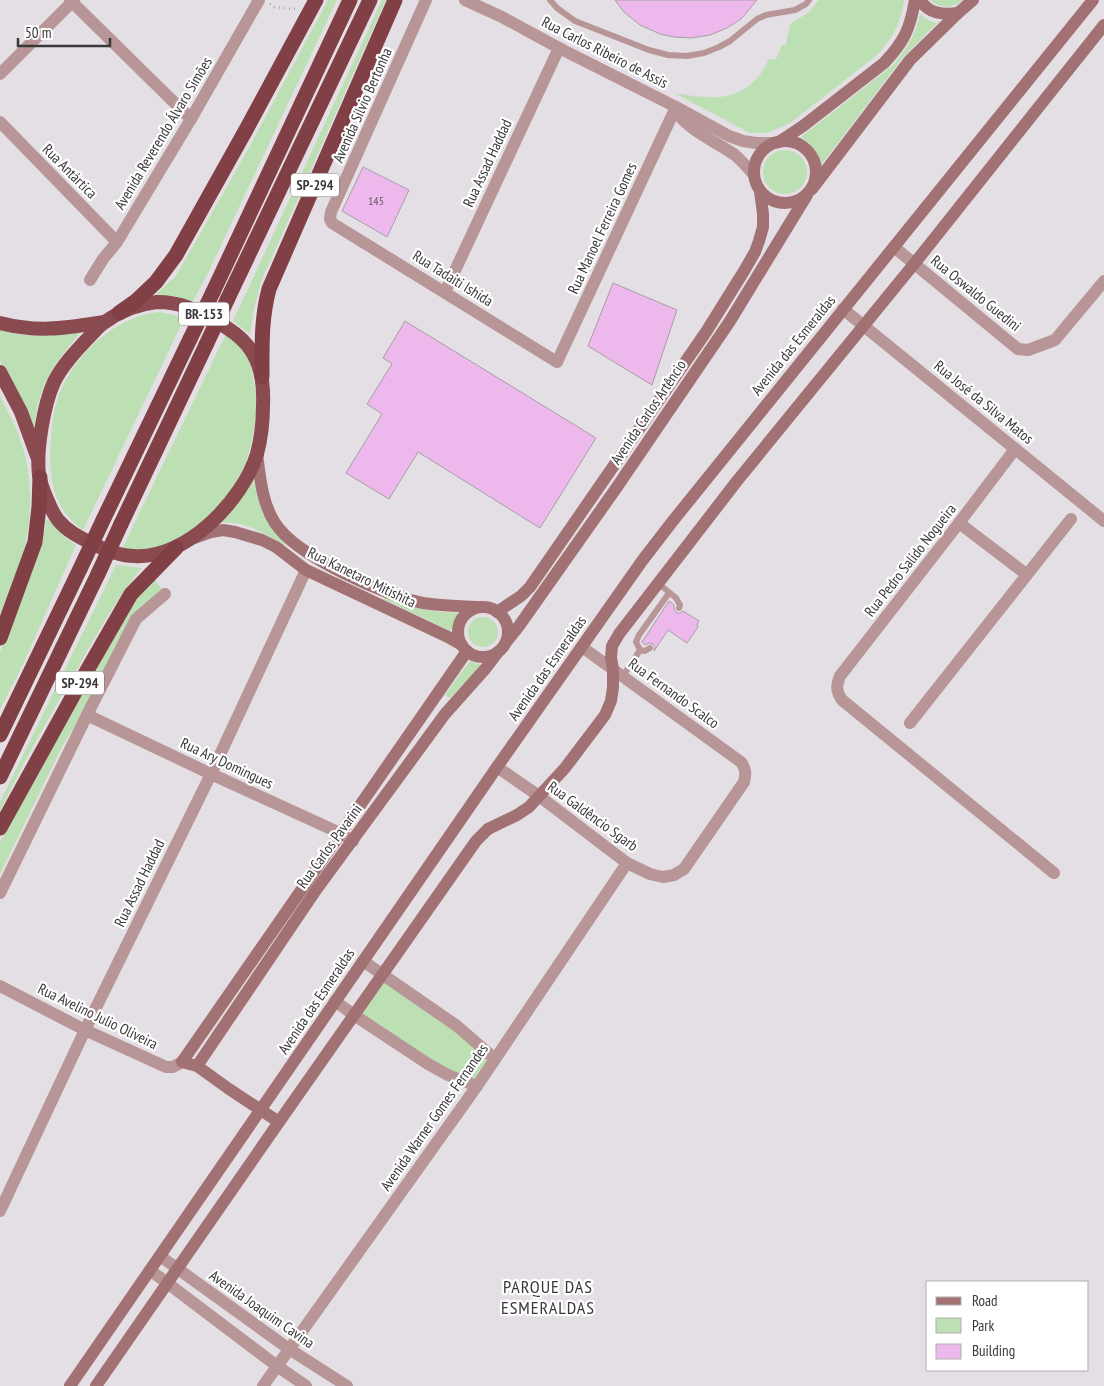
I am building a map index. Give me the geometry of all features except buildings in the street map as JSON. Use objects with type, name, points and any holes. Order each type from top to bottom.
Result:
[{"type":"highway","points":[[0,638],[35,542],[39,507],[39,469],[44,414],[54,383],[72,356],[104,322],[136,301],[156,282],[176,255],[316,0]]},
{"type":"highway","name":"SP-294","points":[[0,735],[213,292],[350,0]]},
{"type":"highway","name":"SP-294","points":[[0,777],[370,0]]},
{"type":"highway","name":"SP-294","points":[[262,377],[262,327],[264,306],[269,290],[395,0]]},
{"type":"highway","name":"BR-153","points":[[119,313],[144,304],[170,302],[185,305],[210,317],[238,335],[248,345],[256,359],[262,377]]},
{"type":"highway","points":[[0,323],[20,327],[57,329],[104,322]]},
{"type":"highway","points":[[0,372],[21,412],[54,515],[66,529],[100,548],[121,555],[148,557],[176,548],[191,539],[230,502],[246,479],[257,454],[263,414],[264,392],[262,377]]},
{"type":"highway","name":"SP-294","points":[[0,828],[85,674],[132,594],[148,575],[176,548]]},
{"type":"main road","points":[[777,142],[788,141],[797,143],[811,154],[815,162],[816,180],[810,192],[800,200],[792,203],[774,202],[760,192],[754,175],[759,155],[767,147],[803,126],[884,63],[895,52],[909,28],[915,0]]},
{"type":"main road","points":[[920,0],[926,8],[939,14],[947,15],[958,12]]},
{"type":"main road","name":"Avenida das Esmeraldas","points":[[70,1386],[497,767],[642,561],[1093,0]]},
{"type":"main road","name":"Avenida Carlos Artêncio","points":[[507,641],[617,487],[730,321],[810,192],[910,60],[958,12],[972,1]]},
{"type":"main road","points":[[96,1386],[476,841],[488,829],[529,807],[565,768],[605,715],[611,701],[618,673],[611,658],[612,646],[619,634],[743,474],[914,264],[1104,25]]},
{"type":"main road","name":"Avenida Carlos Artêncio","points":[[497,612],[521,596],[530,587],[721,309],[755,252],[759,241],[763,227],[760,192]]},
{"type":"main road","name":"Rua Kanetaro Mitishita","points":[[257,454],[260,479],[268,509],[275,523],[289,540],[326,564],[390,594],[423,603],[480,608]]},
{"type":"main road","name":"Rua Kanetaro Mitishita","points":[[191,539],[223,530],[249,535],[276,548],[306,570],[448,637],[464,648]]},
{"type":"main road","points":[[480,608],[492,609],[497,612],[507,624],[507,641],[503,647],[491,656],[482,657],[474,655],[464,648],[459,637],[459,629],[461,621],[466,615],[472,610],[480,608]]},
{"type":"main road","name":"Rua Carlos Pavarini","points":[[182,1062],[431,704],[464,648]]},
{"type":"main road","name":"Rua Carlos Pavarini","points":[[197,1066],[316,890],[445,714],[498,652]]},
{"type":"main road","points":[[431,704],[445,714]]},
{"type":"main road","points":[[182,1062],[197,1066],[229,1090],[279,1122]]},
{"type":"street","name":"Avenida Reverendo Álvaro Simões","points":[[90,280],[103,258],[117,242],[191,120],[259,0]]},
{"type":"street","name":"Avenida Sílvio Bertonha","points":[[332,223],[330,219],[331,212],[426,0]]},
{"type":"street","name":"Rua Carlos Ribeiro de Assis","points":[[465,0],[502,17],[729,136],[756,143],[777,142]]},
{"type":"street","points":[[484,0],[502,17]]},
{"type":"street","points":[[0,74],[72,1],[191,120]]},
{"type":"street","name":"Rua Assad Haddad","points":[[445,292],[559,48]]},
{"type":"street","points":[[676,107],[677,114],[685,123],[737,157],[754,175]]},
{"type":"street","name":"Rua Manoel Ferreira Gomes","points":[[557,362],[676,107]]},
{"type":"street","name":"Rua Antártica","points":[[0,122],[117,242]]},
{"type":"street","name":"Rua Tadaiti Ishida","points":[[332,223],[557,362]]},
{"type":"street","name":"Rua Oswaldo Guedini","points":[[894,247],[1018,349],[1028,350],[1054,340],[1104,281]]},
{"type":"street","name":"Rua José da Silva Matos","points":[[843,309],[1104,521]]},
{"type":"street","name":"Rua Pedro Salido Nogueira","points":[[1015,449],[840,676],[836,685],[837,693],[842,700],[1054,873]]},
{"type":"street","points":[[910,723],[1071,518]]},
{"type":"street","points":[[959,523],[1026,574]]},
{"type":"street","name":"Rua Assad Haddad","points":[[0,1211],[211,774],[306,570]]},
{"type":"street","points":[[0,893],[136,619],[165,594]]},
{"type":"street","name":"Rua Fernando Scalco","points":[[582,646],[741,762],[744,767],[746,774],[744,782],[684,868],[674,876]]},
{"type":"street","name":"Rua Ary Domingues","points":[[87,715],[353,841]]},
{"type":"street","name":"Rua Galdêncio Sgarb","points":[[497,767],[539,796],[627,863],[650,874],[663,877],[674,876]]},
{"type":"street","name":"Avenida Warner Gomes Fernandes","points":[[263,1386],[477,1086],[627,863]]},
{"type":"street","points":[[363,961],[457,1026],[495,1059]]},
{"type":"street","name":"Rua Avelino Julio Oliveira","points":[[0,986],[86,1030],[166,1066],[173,1067],[182,1062]]},
{"type":"street","points":[[335,1001],[428,1064],[477,1086]]},
{"type":"street","name":"Avenida Joaquim Cavina","points":[[160,1256],[289,1349],[347,1386]]},
{"type":"street","points":[[150,1270],[306,1386]]},
{"type":"lane","points":[[550,0],[557,8],[575,21],[649,50],[668,55],[687,56],[704,53],[718,47],[730,41],[757,19],[766,15],[795,10],[806,4],[809,0]]},
{"type":"lane","points":[[658,582],[678,600],[679,608]]},
{"type":"lane","points":[[640,650],[636,642],[639,635],[669,593]]},
{"type":"lane","points":[[618,673],[640,650],[644,651],[650,648]]},
{"type":"path","points":[[265,0],[274,7],[300,9]]},
{"type":"green space","points":[[328,0],[337,0],[192,303],[175,296],[154,296],[174,278],[180,269],[245,155]]},
{"type":"green space","points":[[382,0],[386,0],[261,282],[250,334],[233,321]]},
{"type":"green space","points":[[819,0],[904,0],[901,16],[891,37],[876,56],[790,123],[767,133],[750,133],[674,93],[720,97],[741,91],[759,76],[769,59],[776,59],[782,45],[786,45],[790,24],[808,13]]},
{"type":"green space","points":[[930,0],[963,0],[955,5],[946,7]]},
{"type":"green space","points":[[920,14],[930,21],[937,23],[901,60],[821,165],[814,149],[801,137],[892,66],[910,42]]},
{"type":"green space","points":[[781,150],[789,150],[801,156],[807,172],[801,188],[789,194],[781,194],[769,188],[763,176],[763,168],[769,156]]},
{"type":"green space","points":[[159,312],[185,317],[83,530],[66,514],[53,486],[50,453],[56,404],[62,387],[71,371],[95,343],[109,331],[125,322]]},
{"type":"green space","points":[[0,330],[31,336],[82,331],[54,366],[48,378],[39,402],[34,433],[11,380],[0,361]]},
{"type":"green space","points":[[227,332],[245,352],[250,364],[256,393],[254,430],[245,465],[229,494],[218,507],[177,540],[150,551],[122,549]]},
{"type":"green space","points":[[0,396],[15,426],[26,458],[30,484],[30,511],[24,551],[0,615]]},
{"type":"green space","points":[[254,478],[260,506],[273,530],[286,544],[284,546],[253,528],[237,524],[219,523]]},
{"type":"green space","points":[[46,520],[49,520],[67,539],[76,545],[24,662],[0,710],[0,652],[36,556],[42,531],[45,530]]},
{"type":"green space","points":[[116,565],[142,568],[124,590],[101,626],[38,737],[0,811],[0,802]]},
{"type":"green space","points":[[153,578],[162,589],[93,694],[62,747],[0,874],[0,842],[52,745],[139,595]]},
{"type":"green space","points":[[385,597],[422,609],[460,613],[451,631],[383,599]]},
{"type":"green space","points":[[483,617],[494,621],[498,632],[494,643],[483,647],[472,643],[468,632],[472,621]]},
{"type":"green space","points":[[470,661],[483,665],[450,698],[445,695]]},
{"type":"green space","points":[[383,974],[495,1059],[477,1086],[354,1015]]},
{"type":"district","name":"PARQUE DAS ESMERALDAS","points":[[548,1296]]}]
